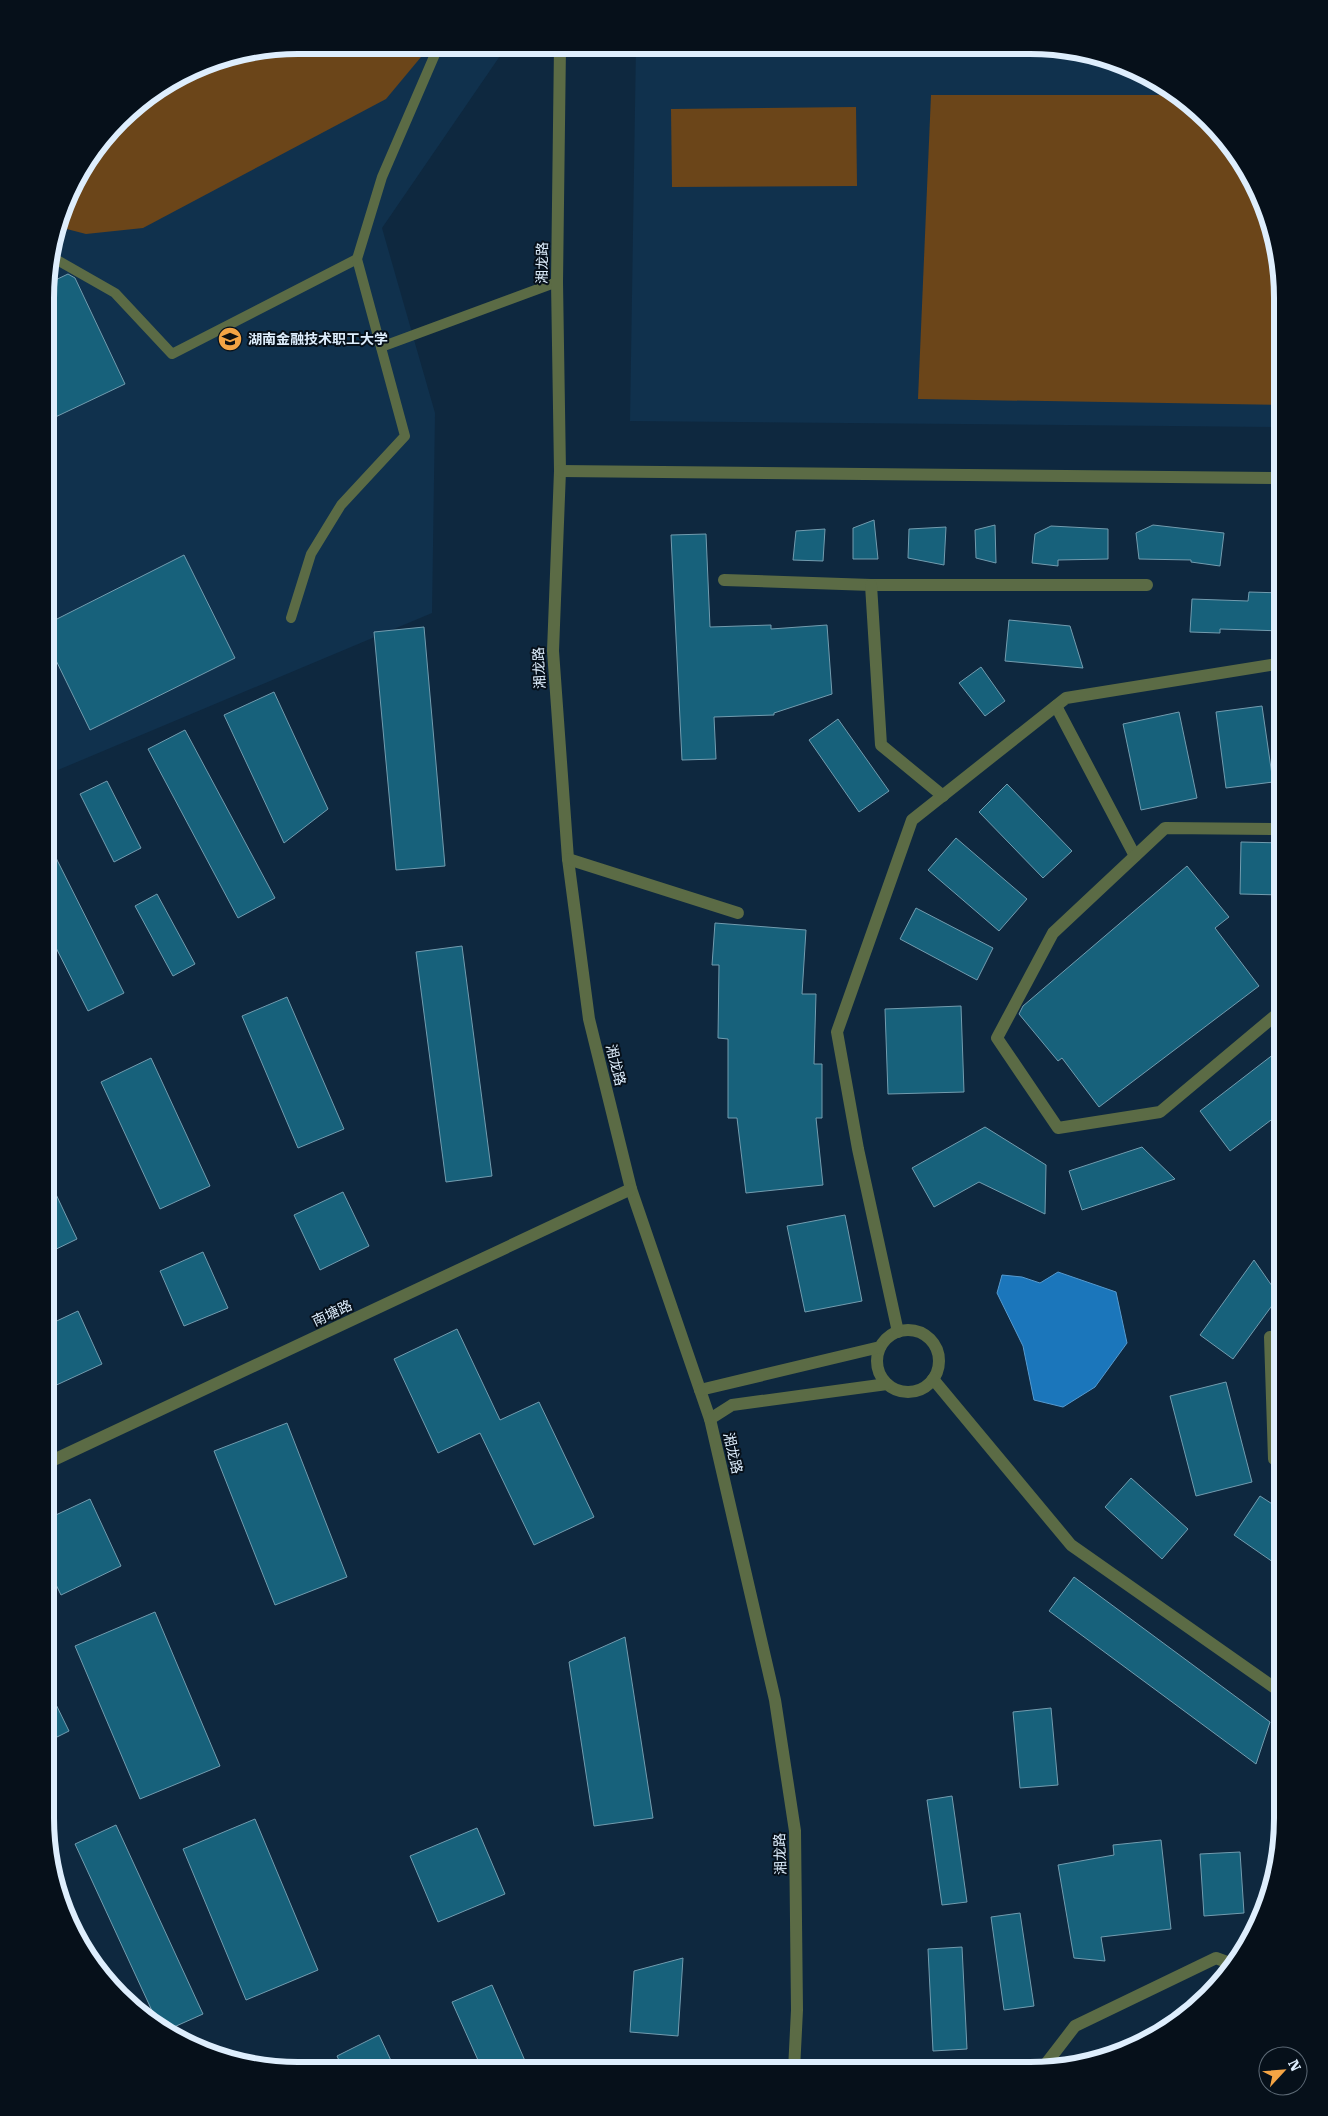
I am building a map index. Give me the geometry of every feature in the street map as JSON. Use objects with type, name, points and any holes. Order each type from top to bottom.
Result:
[{"type":"street","name":"湘龙路","points":[[560,54],[557,282],[560,471],[553,651],[568,860],[589,1019],[632,1189],[710,1419],[775,1700],[795,1831],[797,2010],[794,2062]]},
{"type":"street","points":[[560,471],[1274,478]]},
{"type":"street","points":[[724,580],[871,585],[1147,585]]},
{"type":"street","points":[[871,585],[881,745],[943,796]]},
{"type":"street","points":[[898,1332],[858,1149],[837,1032],[912,820],[1066,698],[1274,664]]},
{"type":"street","points":[[1056,706],[1135,856]]},
{"type":"street","points":[[1274,829],[1165,828],[1053,933],[997,1038],[1058,1128],[1160,1112],[1274,1017]]},
{"type":"street","points":[[568,860],[738,913]]},
{"type":"street","name":"南塘路","points":[[54,1460],[632,1189]]},
{"type":"street","points":[[917,1331],[933,1344],[938,1353],[938,1364],[933,1379],[921,1389],[910,1392],[900,1391],[887,1384],[878,1370],[877,1361],[880,1347],[889,1336],[898,1332],[917,1331]]},
{"type":"street","points":[[1274,1337],[1270,1337],[1274,1459]]},
{"type":"street","points":[[700,1390],[880,1347]]},
{"type":"street","points":[[933,1379],[1071,1545],[1274,1687]]},
{"type":"street","points":[[710,1419],[732,1405],[887,1384]]},
{"type":"street","points":[[1048,2062],[1075,2026],[1216,1958],[1227,1962]]},
{"type":"lane","points":[[291,618],[311,554],[341,505],[405,436],[357,259],[382,177],[435,54]]},
{"type":"lane","points":[[57,260],[116,293],[172,354],[357,259]]},
{"type":"lane","points":[[381,347],[557,282]]},
{"type":"shaded area","name":"湖南金融技术职工大学","points":[[282,54],[501,54],[382,228],[435,413],[432,613],[54,772],[54,282],[58,250],[72,204],[86,176],[104,149],[125,125],[149,104],[176,86],[204,72],[250,58]]},
{"type":"shaded area","points":[[282,54],[424,54],[386,99],[143,228],[86,234],[64,228],[72,204],[86,176],[104,149],[125,125],[149,104],[176,86],[204,72],[250,58]]},
{"type":"shaded area","points":[[636,54],[1046,54],[1093,62],[1124,72],[1152,86],[1179,104],[1203,125],[1224,149],[1242,176],[1256,204],[1266,235],[1274,282],[1274,427],[630,421]]},
{"type":"shaded area","points":[[931,95],[1166,95],[1203,125],[1224,149],[1242,176],[1256,204],[1270,250],[1274,282],[1274,405],[918,399]]},
{"type":"shaded area","points":[[856,107],[857,186],[672,187],[671,109]]},
{"type":"water","points":[[1058,1272],[1116,1292],[1127,1343],[1095,1387],[1063,1407],[1034,1400],[1023,1346],[997,1293],[1002,1275],[1022,1277],[1040,1283]]},
{"type":"building","points":[[68,274],[75,278],[125,384],[54,418],[54,282]]},
{"type":"building","points":[[874,520],[878,559],[853,559],[853,528]]},
{"type":"building","points":[[995,525],[996,563],[976,558],[975,530]]},
{"type":"building","points":[[1153,525],[1224,533],[1220,566],[1191,562],[1191,560],[1139,559],[1136,533]]},
{"type":"building","points":[[1051,526],[1108,529],[1108,559],[1058,560],[1058,566],[1032,563],[1035,534]]},
{"type":"building","points":[[946,527],[944,565],[908,558],[909,529]]},
{"type":"building","points":[[825,529],[823,561],[793,560],[796,531]]},
{"type":"building","points":[[706,534],[710,627],[771,625],[771,629],[827,625],[832,694],[774,713],[774,715],[714,717],[716,759],[682,760],[671,535]]},
{"type":"building","points":[[184,555],[235,658],[90,730],[54,656],[54,620]]},
{"type":"building","points":[[1249,592],[1274,593],[1274,631],[1220,629],[1220,633],[1190,632],[1192,599],[1248,601]]},
{"type":"building","points":[[1009,620],[1070,626],[1083,668],[1005,661]]},
{"type":"building","points":[[424,627],[445,866],[396,870],[374,632]]},
{"type":"building","points":[[981,667],[1005,701],[985,716],[959,683]]},
{"type":"building","points":[[274,692],[328,809],[284,843],[224,715]]},
{"type":"building","points":[[1262,706],[1273,782],[1226,788],[1216,712]]},
{"type":"building","points":[[1179,712],[1197,798],[1141,810],[1123,724]]},
{"type":"building","points":[[838,719],[889,791],[859,812],[809,740]]},
{"type":"building","points":[[185,730],[275,898],[238,918],[148,749]]},
{"type":"building","points":[[107,781],[141,848],[114,862],[80,794]]},
{"type":"building","points":[[1007,784],[1072,851],[1043,878],[979,812]]},
{"type":"building","points":[[956,838],[1027,899],[999,931],[928,870]]},
{"type":"building","points":[[1241,842],[1274,843],[1274,895],[1240,894]]},
{"type":"building","points":[[54,854],[124,993],[88,1011],[54,944]]},
{"type":"building","points":[[1187,866],[1229,917],[1215,928],[1259,986],[1099,1107],[1062,1058],[1058,1061],[1019,1014],[1023,1006]]},
{"type":"building","points":[[157,894],[195,964],[173,976],[135,906]]},
{"type":"building","points":[[916,908],[993,948],[977,980],[900,939]]},
{"type":"building","points":[[715,923],[806,930],[802,994],[816,994],[814,1064],[822,1064],[822,1118],[816,1118],[823,1185],[746,1193],[737,1118],[728,1118],[728,1039],[718,1038],[719,965],[712,965]]},
{"type":"building","points":[[462,946],[492,1176],[446,1182],[416,952]]},
{"type":"building","points":[[287,997],[344,1129],[298,1148],[242,1016]]},
{"type":"building","points":[[961,1006],[964,1092],[888,1094],[885,1009]]},
{"type":"building","points":[[1274,1054],[1274,1118],[1230,1151],[1200,1111]]},
{"type":"building","points":[[151,1058],[210,1186],[160,1209],[101,1082]]},
{"type":"building","points":[[985,1127],[1046,1165],[1045,1214],[979,1182],[934,1207],[912,1168]]},
{"type":"building","points":[[1142,1147],[1175,1179],[1082,1210],[1069,1171]]},
{"type":"building","points":[[54,1190],[77,1239],[54,1250]]},
{"type":"building","points":[[343,1192],[369,1246],[320,1270],[294,1215]]},
{"type":"building","points":[[845,1215],[862,1301],[805,1312],[787,1226]]},
{"type":"building","points":[[203,1252],[228,1308],[184,1326],[160,1271]]},
{"type":"building","points":[[1254,1260],[1274,1289],[1274,1303],[1233,1359],[1200,1335]]},
{"type":"building","points":[[78,1311],[102,1364],[54,1386],[54,1322]]},
{"type":"building","points":[[457,1329],[500,1420],[539,1402],[594,1517],[534,1545],[480,1433],[438,1453],[394,1359]]},
{"type":"building","points":[[1226,1382],[1252,1482],[1196,1496],[1170,1396]]},
{"type":"building","points":[[287,1423],[347,1577],[275,1605],[214,1451]]},
{"type":"building","points":[[1131,1478],[1188,1529],[1162,1559],[1105,1507]]},
{"type":"building","points":[[1260,1496],[1274,1505],[1274,1563],[1234,1535]]},
{"type":"building","points":[[90,1499],[121,1566],[61,1595],[54,1581],[54,1516]]},
{"type":"building","points":[[1074,1577],[1270,1722],[1256,1764],[1049,1611]]},
{"type":"building","points":[[155,1612],[220,1766],[140,1799],[75,1646]]},
{"type":"building","points":[[625,1637],[653,1818],[594,1826],[569,1662]]},
{"type":"building","points":[[54,1700],[69,1731],[54,1738]]},
{"type":"building","points":[[1051,1708],[1058,1785],[1020,1788],[1013,1712]]},
{"type":"building","points":[[952,1796],[967,1902],[942,1905],[927,1800]]},
{"type":"building","points":[[255,1819],[318,1970],[246,2000],[183,1849]]},
{"type":"building","points":[[116,1825],[203,2014],[172,2028],[154,2016],[75,1844]]},
{"type":"building","points":[[477,1828],[505,1894],[438,1922],[410,1856]]},
{"type":"building","points":[[1161,1840],[1171,1929],[1101,1937],[1105,1961],[1074,1958],[1058,1865],[1114,1855],[1113,1845]]},
{"type":"building","points":[[1240,1852],[1244,1913],[1204,1916],[1200,1854]]},
{"type":"building","points":[[1020,1913],[1034,2006],[1004,2010],[991,1917]]},
{"type":"building","points":[[962,1947],[967,2049],[933,2051],[928,1949]]},
{"type":"building","points":[[683,1958],[678,2036],[630,2032],[634,1971]]},
{"type":"building","points":[[492,1985],[526,2062],[479,2062],[452,2002]]},
{"type":"building","points":[[379,2035],[392,2062],[340,2062],[337,2056]]},
{"type":"place","name":"湖南金融技术职工大学","points":[[230,339]]}]
